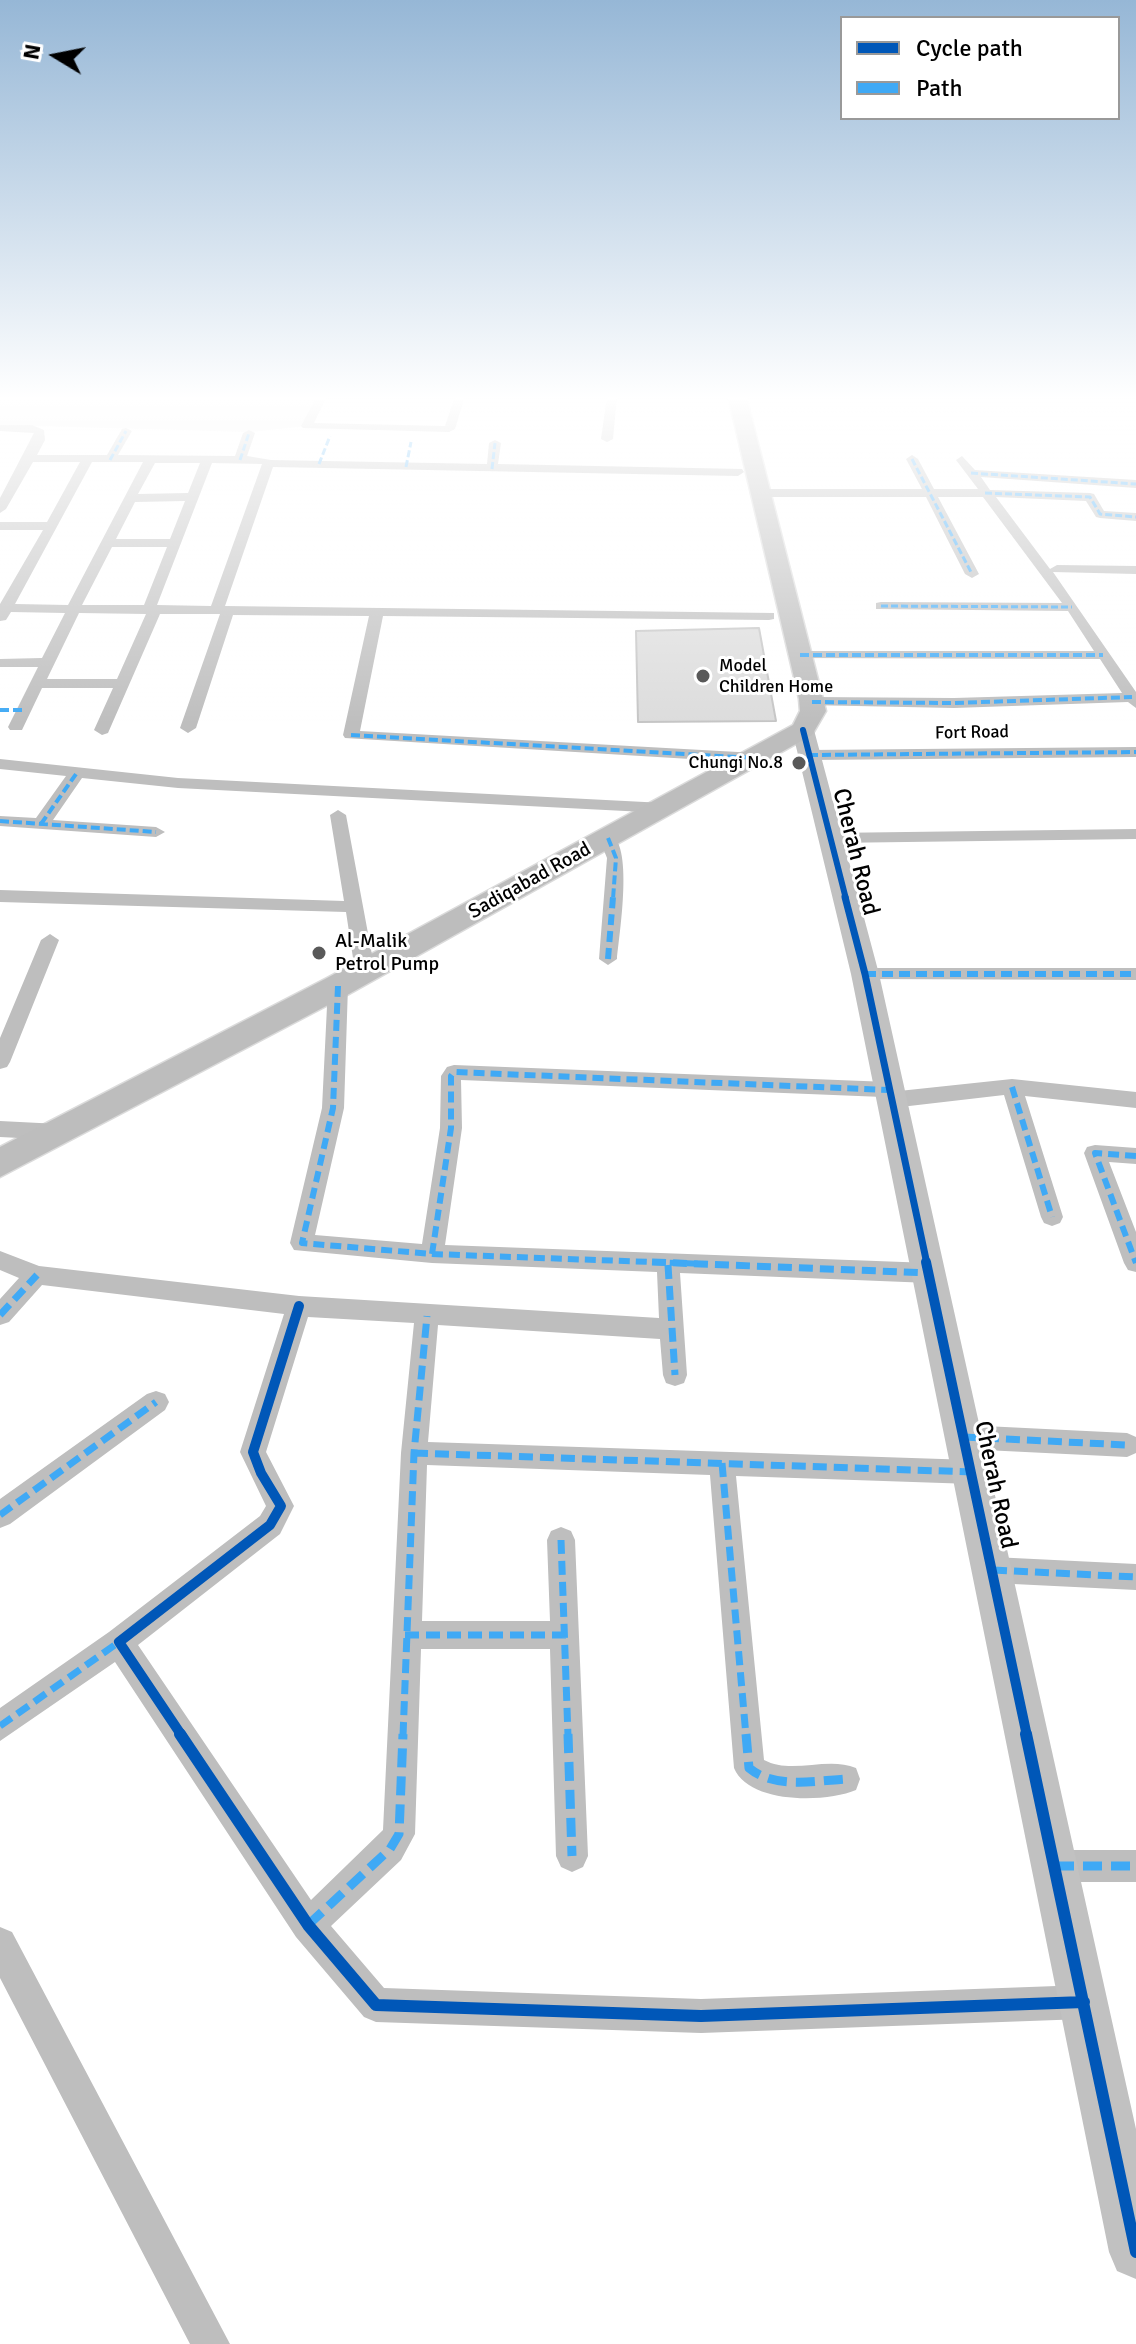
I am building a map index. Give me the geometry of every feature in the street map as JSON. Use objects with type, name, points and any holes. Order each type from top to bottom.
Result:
[{"type":"main road","points":[[757,505],[780,616]]},
{"type":"main road","points":[[757,505],[803,725]]},
{"type":"main road","name":"Sadiqabad Road","points":[[0,1163],[338,986],[756,758],[803,725]]},
{"type":"street","points":[[2,612],[62,505]]},
{"type":"street","points":[[16,727],[126,505]]},
{"type":"street","points":[[102,730],[152,609],[190,505]]},
{"type":"street","points":[[188,728],[255,505]]},
{"type":"street","points":[[936,505],[972,574]]},
{"type":"street","points":[[994,505],[1072,607],[1134,700]]},
{"type":"street","points":[[1095,505],[1100,514],[1136,517]]},
{"type":"street","points":[[0,526],[50,526]]},
{"type":"street","points":[[107,543],[175,543]]},
{"type":"street","points":[[1057,569],[1136,570]]},
{"type":"street","points":[[881,606],[1072,607]]},
{"type":"street","points":[[2,612],[74,608],[780,616]]},
{"type":"street","points":[[377,612],[351,735],[756,758]]},
{"type":"street","points":[[790,656],[1103,655]]},
{"type":"street","points":[[0,663],[48,662]]},
{"type":"street","points":[[39,684],[122,683]]},
{"type":"street","points":[[803,725],[954,703],[1134,700]]},
{"type":"street","points":[[0,710],[25,710]]},
{"type":"street","name":"Fort Road","points":[[803,725],[1136,752]]},
{"type":"street","name":"Cherah Road","points":[[803,725],[865,974],[1136,2252]]},
{"type":"street","points":[[0,764],[178,783],[664,808]]},
{"type":"street","points":[[41,824],[76,774]]},
{"type":"street","points":[[338,815],[365,971]]},
{"type":"street","points":[[0,821],[156,832]]},
{"type":"street","points":[[830,838],[1136,834]]},
{"type":"street","points":[[608,838],[616,858],[608,959]]},
{"type":"street","points":[[0,896],[354,907]]},
{"type":"street","points":[[0,1062],[50,940]]},
{"type":"street","points":[[865,974],[1136,974]]},
{"type":"street","points":[[338,986],[333,1108],[302,1243],[432,1254],[930,1273]]},
{"type":"street","points":[[432,1254],[451,1128],[451,1076],[454,1072],[890,1095],[1012,1087],[1136,1100]]},
{"type":"street","points":[[1012,1087],[1052,1217]]},
{"type":"street","points":[[0,1129],[59,1132]]},
{"type":"street","points":[[1136,1156],[1095,1153],[1136,1263]]},
{"type":"street","points":[[0,1260],[37,1275],[299,1306],[672,1329]]},
{"type":"street","points":[[668,1265],[675,1375]]},
{"type":"street","points":[[0,1315],[37,1275]]},
{"type":"street","points":[[0,1726],[119,1642],[270,1525],[281,1506],[261,1473],[253,1452],[299,1306]]},
{"type":"street","points":[[308,1925],[390,1849],[399,1834],[414,1453],[427,1316]]},
{"type":"street","points":[[0,1515],[156,1402]]},
{"type":"street","points":[[414,1453],[722,1463],[968,1455],[1127,1445]]},
{"type":"street","points":[[722,1463],[749,1768],[755,1776],[772,1780],[845,1779]]},
{"type":"street","points":[[561,1540],[572,1856]]},
{"type":"street","points":[[993,1570],[1136,1577]]},
{"type":"street","points":[[405,1635],[566,1635]]},
{"type":"street","points":[[119,1642],[308,1925],[376,2005],[701,2016],[1084,2002]]},
{"type":"street","points":[[1055,1866],[1136,1866]]},
{"type":"street","points":[[0,1944],[211,2344]]},
{"type":"building","name":"Model Children Home","points":[[759,628],[776,721],[638,722],[636,631]]},
{"type":"marked path","points":[[936,505],[972,574]]},
{"type":"marked path","points":[[1095,505],[1100,514],[1136,517]]},
{"type":"marked path","points":[[881,606],[1072,607]]},
{"type":"marked path","points":[[800,655],[1103,655]]},
{"type":"marked path","points":[[812,702],[954,703],[1132,697]]},
{"type":"marked path","points":[[0,710],[25,710]]},
{"type":"marked path","points":[[351,735],[756,758]]},
{"type":"marked path","points":[[809,755],[1136,752]]},
{"type":"marked path","points":[[41,824],[76,774]]},
{"type":"marked path","points":[[0,821],[156,832]]},
{"type":"marked path","points":[[608,838],[616,858],[608,959]]},
{"type":"marked path","points":[[865,974],[1136,974]]},
{"type":"marked path","points":[[338,986],[333,1108],[302,1243],[432,1254],[930,1273]]},
{"type":"marked path","points":[[432,1254],[451,1128],[451,1076],[454,1072],[889,1090]]},
{"type":"marked path","points":[[1012,1087],[1052,1217]]},
{"type":"marked path","points":[[1136,1156],[1095,1153],[1136,1263]]},
{"type":"marked path","points":[[668,1265],[675,1375]]},
{"type":"marked path","points":[[0,1315],[37,1275]]},
{"type":"marked path","points":[[308,1925],[390,1849],[399,1834],[414,1453],[427,1316]]},
{"type":"marked path","points":[[0,1515],[156,1402]]},
{"type":"marked path","points":[[964,1437],[1127,1445]]},
{"type":"marked path","points":[[414,1453],[972,1472]]},
{"type":"marked path","points":[[722,1463],[749,1768],[756,1774],[779,1781],[845,1779]]},
{"type":"marked path","points":[[561,1540],[572,1856]]},
{"type":"marked path","points":[[993,1570],[1136,1577]]},
{"type":"marked path","points":[[405,1635],[566,1635]]},
{"type":"marked path","points":[[0,1726],[119,1642]]},
{"type":"marked path","points":[[1055,1866],[1136,1866]]},
{"type":"cycle path","points":[[803,730],[865,974],[1136,2252]]},
{"type":"cycle path","points":[[299,1306],[253,1452],[261,1473],[281,1506],[270,1525],[119,1642],[308,1925],[376,2005],[701,2016],[1084,2002]]},
{"type":"place","name":"Model Children Home","points":[[703,676]]},
{"type":"place","name":"Chungi No.8","points":[[799,763]]},
{"type":"place","name":"Al-Malik Petrol Pump","points":[[319,953]]}]
